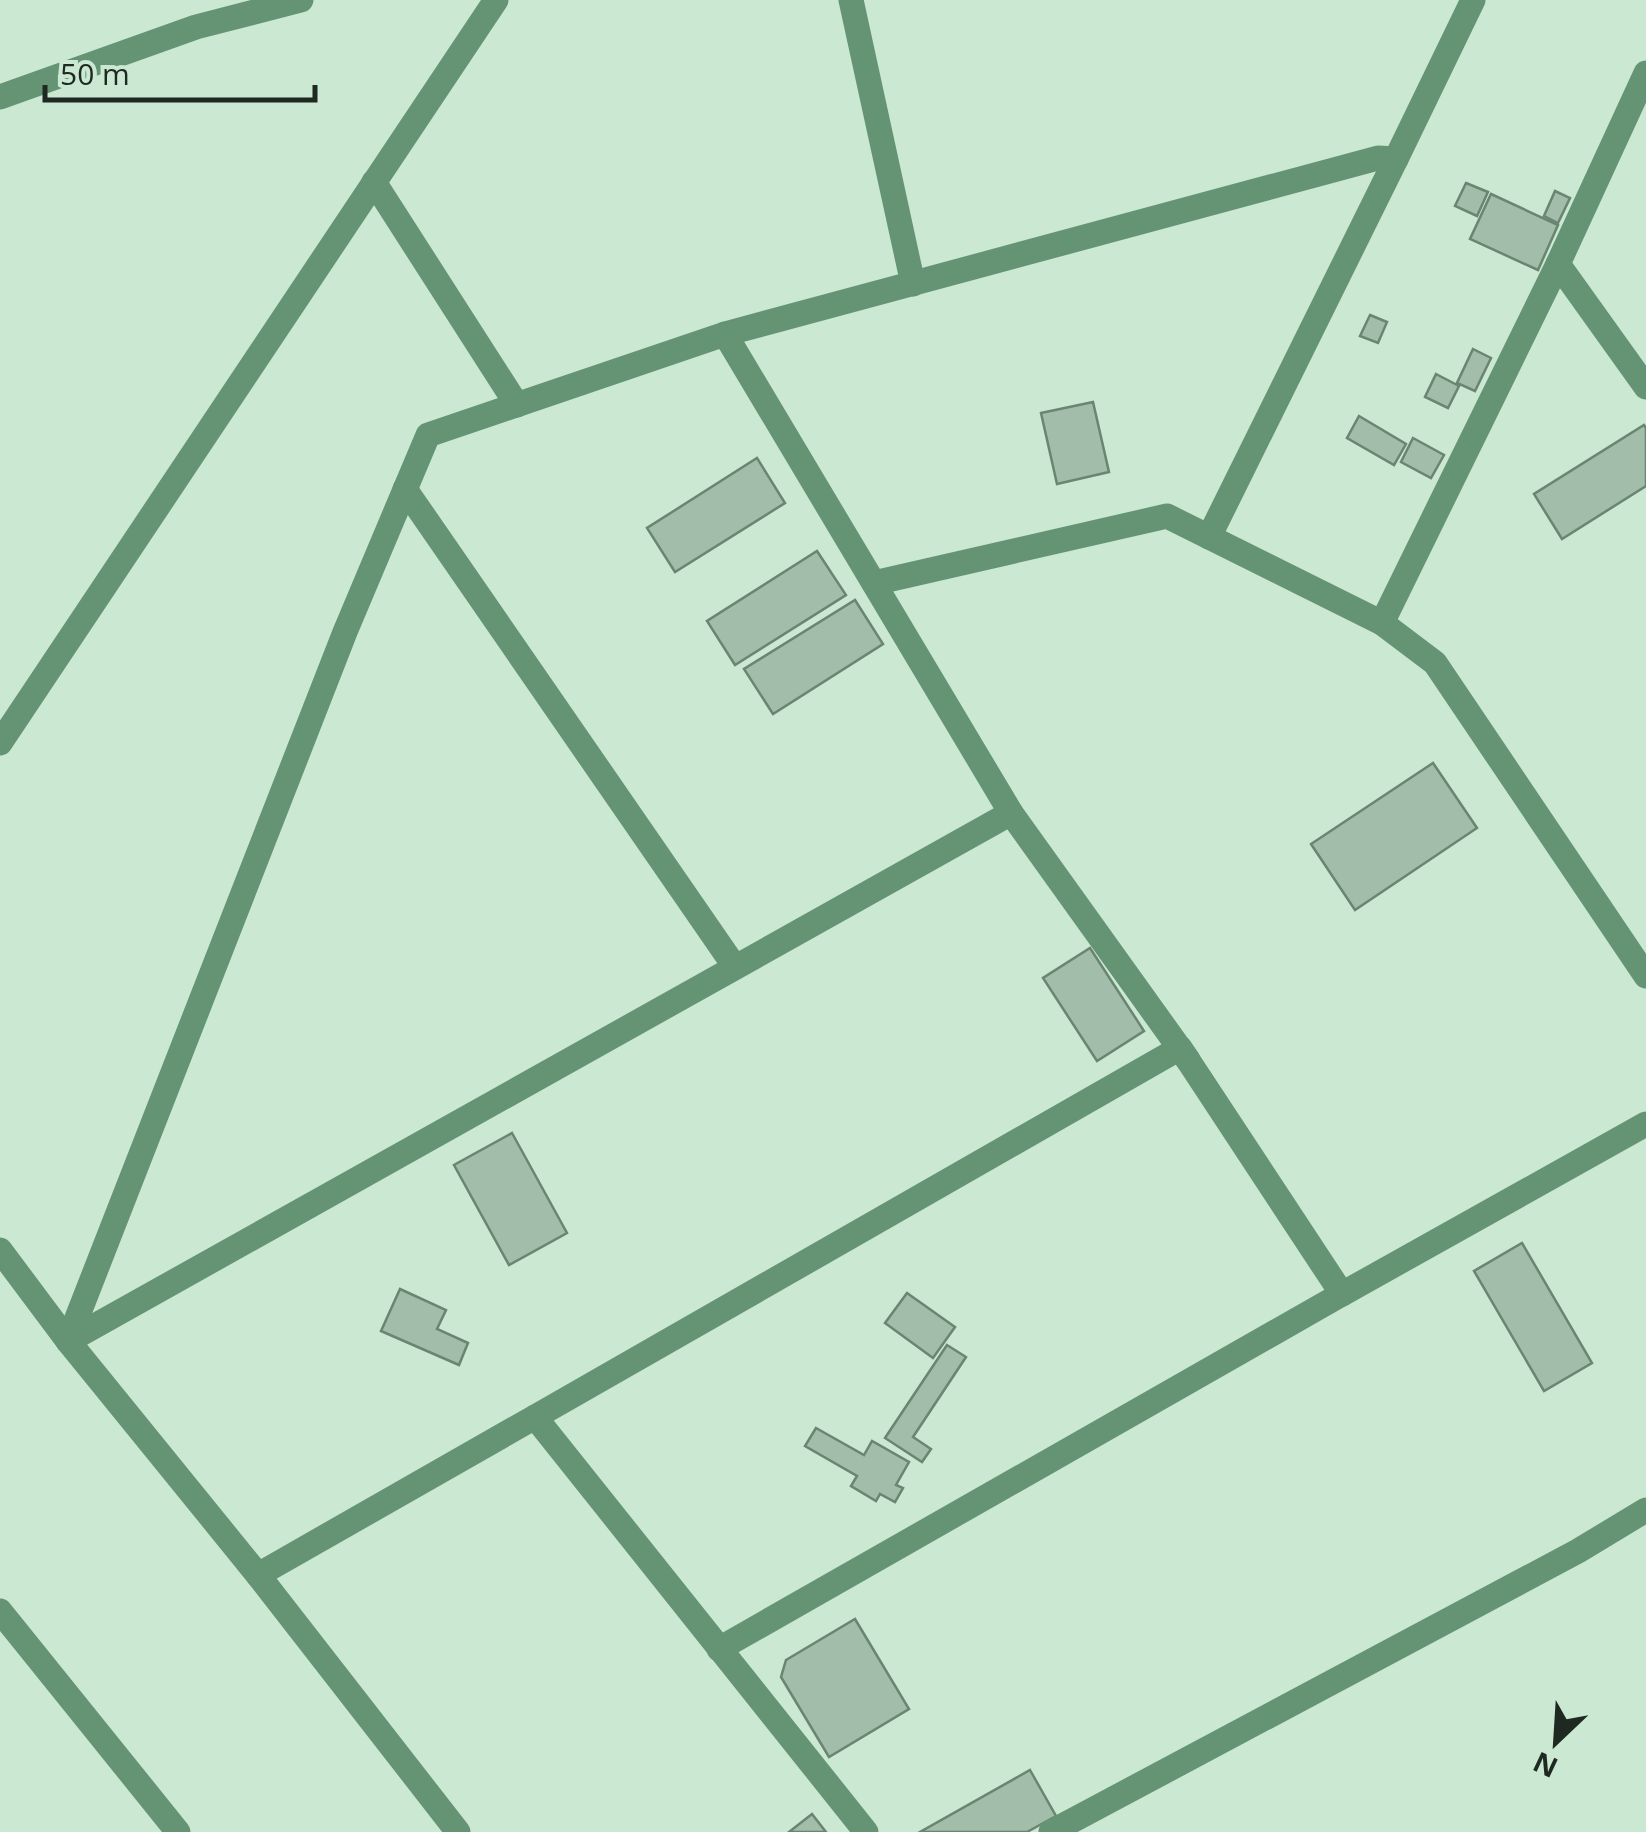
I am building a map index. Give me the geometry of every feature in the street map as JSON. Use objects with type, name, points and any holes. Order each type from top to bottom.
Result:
[{"type":"street","points":[[0,97],[196,26],[301,0]]},
{"type":"street","points":[[0,743],[496,0]]},
{"type":"street","points":[[851,0],[912,284]]},
{"type":"street","points":[[1209,537],[1473,0]]},
{"type":"street","points":[[1382,623],[1558,264],[1646,73]]},
{"type":"street","points":[[68,1341],[344,632],[428,435],[726,334],[1378,158],[1396,159]]},
{"type":"street","points":[[374,182],[517,405]]},
{"type":"street","points":[[1558,264],[1646,387]]},
{"type":"street","points":[[726,334],[1011,813],[1184,1054],[1342,1294]]},
{"type":"street","points":[[406,490],[734,967]]},
{"type":"street","points":[[874,584],[1167,516],[1382,623],[1436,663],[1646,976]]},
{"type":"street","points":[[68,1341],[1011,813]]},
{"type":"street","points":[[258,1575],[1184,1054]]},
{"type":"street","points":[[719,1649],[1646,1124]]},
{"type":"street","points":[[0,1250],[458,1832]]},
{"type":"street","points":[[535,1417],[866,1832]]},
{"type":"street","points":[[1050,1832],[1560,1560],[1646,1510]]},
{"type":"street","points":[[0,1610],[178,1832]]},
{"type":"building","points":[[1466,183],[1488,192],[1477,216],[1455,206]]},
{"type":"building","points":[[1555,191],[1570,198],[1558,223],[1544,216]]},
{"type":"building","points":[[1491,194],[1558,225],[1538,270],[1470,239]]},
{"type":"building","points":[[1370,315],[1387,322],[1378,343],[1360,336]]},
{"type":"building","points":[[1473,349],[1491,358],[1475,391],[1457,383]]},
{"type":"building","points":[[1436,374],[1459,386],[1448,408],[1425,397]]},
{"type":"building","points":[[1093,402],[1109,472],[1057,484],[1041,413]]},
{"type":"building","points":[[1359,416],[1406,444],[1394,465],[1347,438]]},
{"type":"building","points":[[1644,425],[1646,486],[1562,539],[1534,494]]},
{"type":"building","points":[[1413,438],[1444,455],[1431,478],[1401,462]]},
{"type":"building","points":[[757,458],[785,503],[675,572],[647,528]]},
{"type":"building","points":[[817,551],[846,595],[735,665],[707,621]]},
{"type":"building","points":[[855,600],[883,644],[773,714],[744,669]]},
{"type":"building","points":[[1433,763],[1477,828],[1355,910],[1311,844]]},
{"type":"building","points":[[1090,948],[1144,1031],[1097,1061],[1043,978]]},
{"type":"building","points":[[512,1133],[567,1233],[509,1265],[454,1165]]},
{"type":"building","points":[[1522,1243],[1592,1363],[1544,1391],[1474,1271]]},
{"type":"building","points":[[400,1289],[446,1310],[437,1329],[468,1343],[459,1365],[381,1331]]},
{"type":"building","points":[[907,1293],[955,1327],[933,1358],[885,1323]]},
{"type":"building","points":[[947,1345],[966,1357],[913,1437],[931,1449],[922,1462],[885,1438]]},
{"type":"building","points":[[816,1428],[864,1455],[872,1441],[909,1462],[896,1485],[903,1488],[895,1502],[880,1494],[876,1501],[851,1486],[857,1476],[805,1446]]},
{"type":"building","points":[[855,1619],[909,1709],[829,1757],[781,1677],[786,1660]]},
{"type":"building","points":[[1030,1770],[1056,1816],[1027,1832],[920,1832]]},
{"type":"building","points":[[812,1814],[826,1832],[789,1832]]}]
